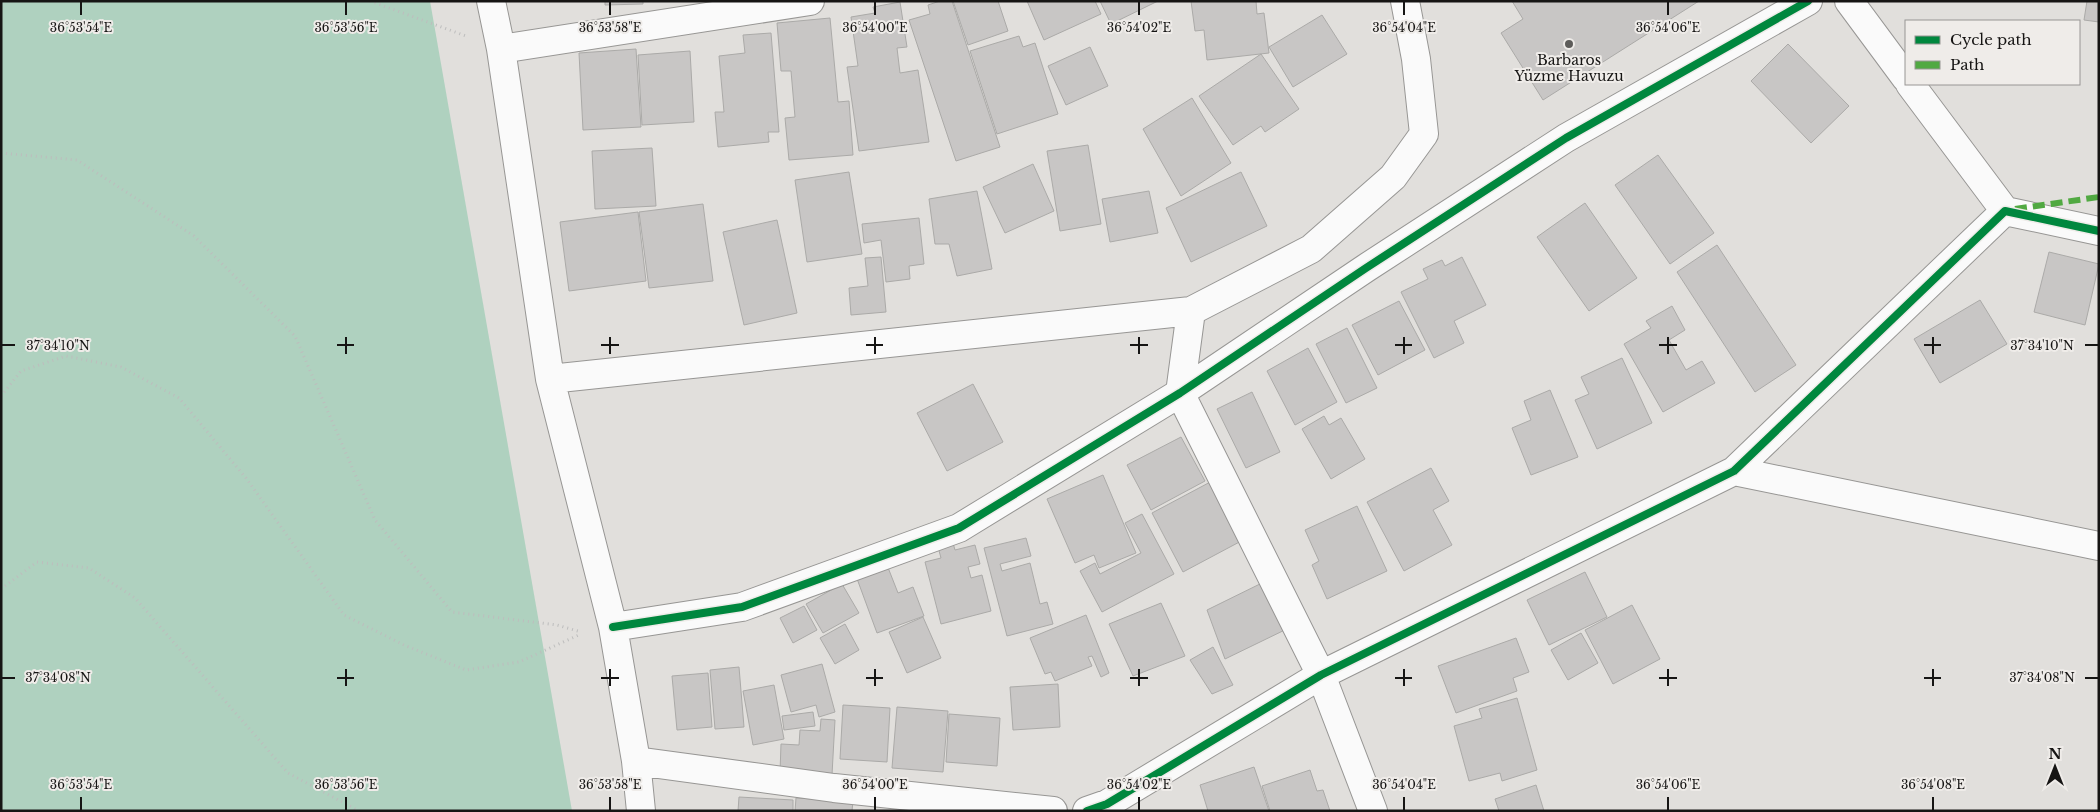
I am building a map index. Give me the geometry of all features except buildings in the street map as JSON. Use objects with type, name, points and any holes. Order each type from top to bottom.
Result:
[{"type":"street","points":[[491,1],[502,49],[550,379],[613,627],[636,761],[641,811]]},
{"type":"street","points":[[502,49],[810,1]]},
{"type":"street","points":[[550,379],[1191,311],[1311,249],[1393,177],[1424,134],[1416,59],[1406,1]]},
{"type":"street","points":[[613,627],[742,607],[960,528],[1180,393],[1366,268],[1566,138],[1808,1]]},
{"type":"street","points":[[1849,1],[1905,77]]},
{"type":"street","points":[[1911,85],[2005,210],[2099,231]]},
{"type":"street","points":[[1101,808],[1321,675],[1734,471],[2005,210]]},
{"type":"street","points":[[1191,311],[1180,393],[1321,675],[1373,811]]},
{"type":"street","points":[[1734,471],[2099,546]]},
{"type":"street","points":[[636,761],[834,788],[1053,811]]},
{"type":"path","points":[[370,1],[502,49]]},
{"type":"path","points":[[1,153],[77,160],[194,236],[295,336],[375,520],[452,612],[557,625],[583,633],[519,662],[466,670],[404,645],[344,615],[246,478],[179,398],[121,367],[66,356],[21,371],[1,396]]},
{"type":"path","points":[[1,589],[37,562],[89,568],[135,598],[288,773],[359,811]]},
{"type":"green space","points":[[1,1],[430,1],[572,811],[1,811]]},
{"type":"marked path","points":[[2015,209],[2099,197]]},
{"type":"cycle path","points":[[613,627],[742,607],[959,528],[1180,393],[1366,268],[1566,138],[1808,1]]},
{"type":"cycle path","points":[[1087,811],[1107,804],[1321,675],[1734,471],[2005,211],[2099,231]]},
{"type":"place","name":"Barbaros Yüzme Havuzu","points":[[1569,44]]}]
